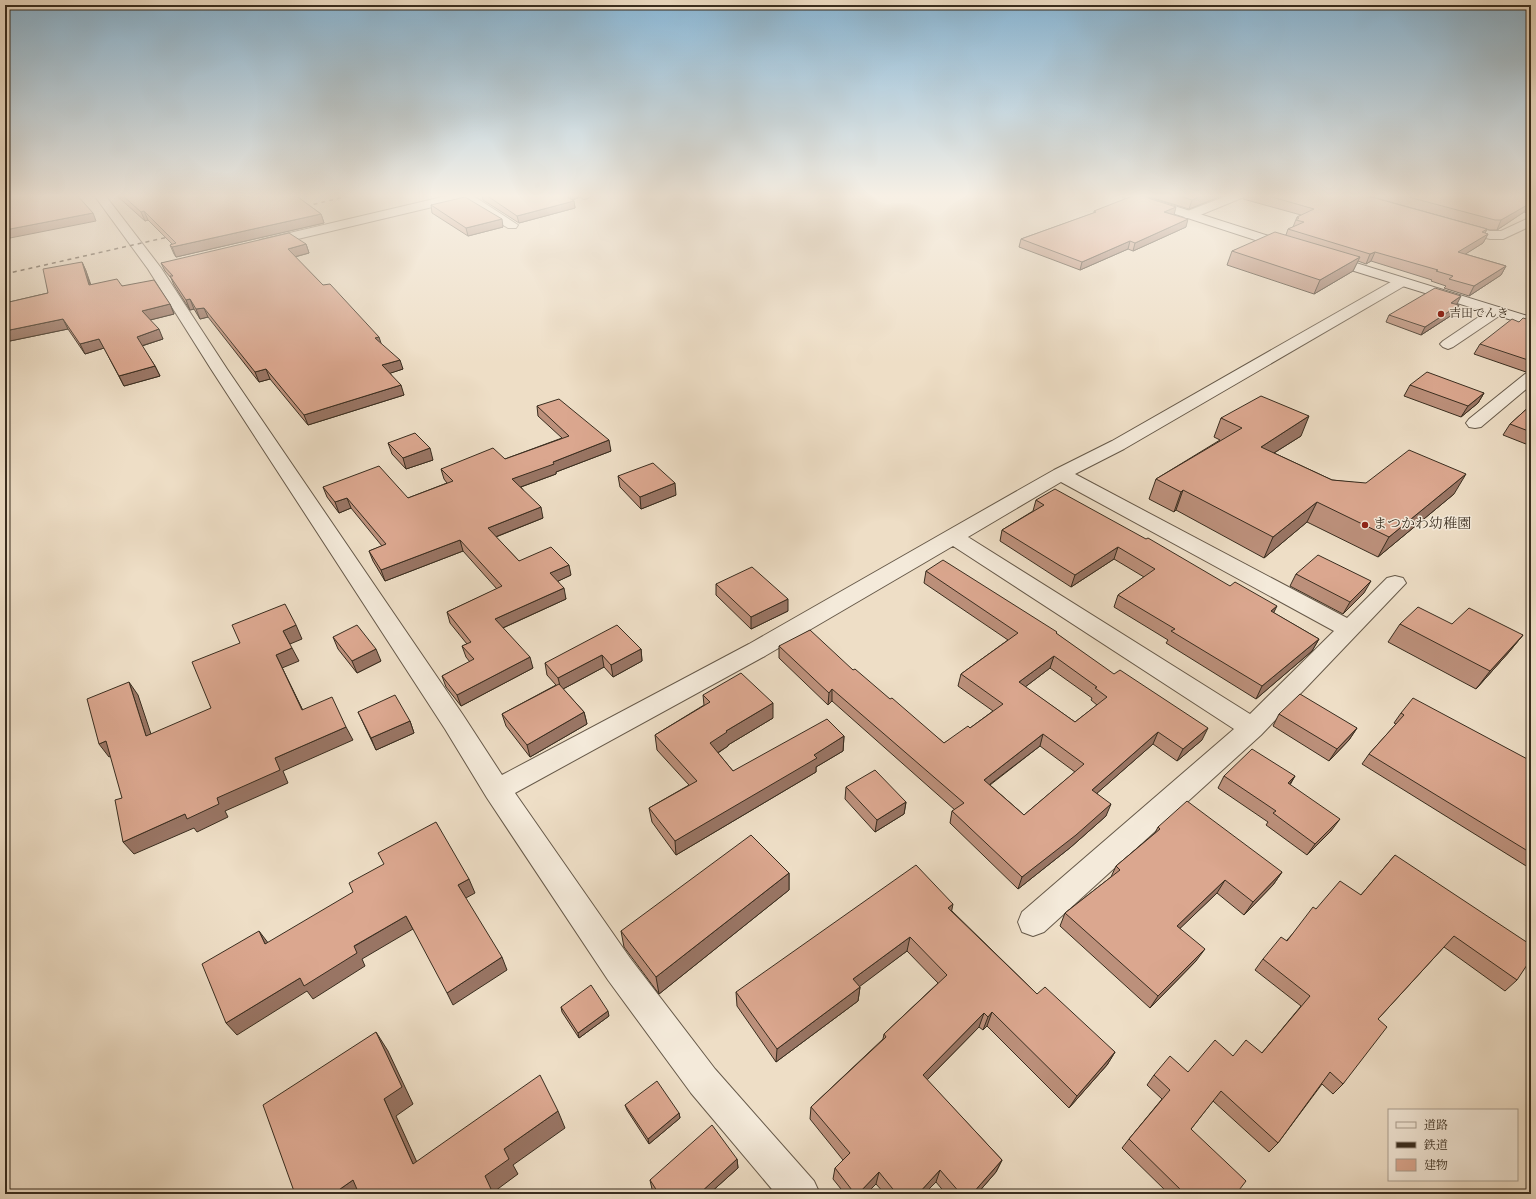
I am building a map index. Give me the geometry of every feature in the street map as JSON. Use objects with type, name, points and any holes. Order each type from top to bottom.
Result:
[{"type":"street","points":[[148,251],[161,266],[219,369],[498,790],[623,975],[703,1081],[801,1194]]},
{"type":"street","points":[[1318,256],[1531,322]]},
{"type":"street","points":[[498,790],[757,650],[952,536],[1061,474],[1118,445],[1401,282]]},
{"type":"street","points":[[1448,344],[1497,311]]},
{"type":"street","points":[[1475,423],[1531,377]]},
{"type":"street","points":[[1061,474],[1349,629]]},
{"type":"street","points":[[952,536],[1252,728]]},
{"type":"street","points":[[1033,922],[1252,728],[1395,583]]},
{"type":"building","points":[[212,251],[290,251],[323,285],[330,284],[379,337],[375,338],[400,360],[382,365],[401,385],[304,415],[266,369],[255,372],[204,308],[196,309],[190,299],[186,300],[170,276],[173,276],[161,263]]},
{"type":"building","points":[[1053,251],[1107,251],[1082,262]]},
{"type":"building","points":[[1232,251],[1339,251],[1360,257],[1320,280]]},
{"type":"building","points":[[1360,251],[1460,251],[1458,252],[1506,266],[1474,286],[1449,279],[1453,276],[1436,271],[1438,270],[1375,252],[1370,254]]},
{"type":"building","points":[[82,262],[89,285],[117,279],[122,286],[154,280],[170,304],[142,311],[159,329],[137,337],[155,366],[119,376],[99,339],[80,344],[63,319],[5,331],[5,303],[48,293],[43,269]]},
{"type":"building","points":[[1435,288],[1461,296],[1451,303],[1459,305],[1425,327],[1389,315]]},
{"type":"building","points":[[1523,318],[1531,320],[1531,361],[1480,344],[1512,319],[1519,322]]},
{"type":"building","points":[[1427,372],[1484,393],[1468,406],[1410,385]]},
{"type":"building","points":[[1261,396],[1309,416],[1261,447],[1332,480],[1366,483],[1409,450],[1466,474],[1389,537],[1317,502],[1273,537],[1183,490],[1181,492],[1156,479],[1242,428],[1221,418]]},
{"type":"building","points":[[559,399],[609,440],[553,462],[554,464],[512,479],[541,507],[488,528],[519,561],[551,547],[569,565],[550,573],[564,588],[495,619],[530,657],[457,695],[442,676],[474,659],[462,646],[471,642],[447,612],[502,586],[460,540],[381,570],[369,551],[386,544],[347,498],[335,502],[323,487],[379,466],[408,498],[453,481],[441,469],[493,448],[505,459],[569,436],[537,406]]},
{"type":"building","points":[[1531,405],[1531,432],[1510,424]]},
{"type":"building","points":[[415,433],[430,448],[403,458],[388,443]]},
{"type":"building","points":[[653,463],[675,483],[640,497],[618,476]]},
{"type":"building","points":[[1055,489],[1146,539],[1148,538],[1230,586],[1235,582],[1277,606],[1271,611],[1319,639],[1262,686],[1171,631],[1175,629],[1118,595],[1155,569],[1118,547],[1075,575],[1002,530],[1044,505],[1036,500]]},
{"type":"building","points":[[1318,555],[1371,581],[1350,602],[1296,574]]},
{"type":"building","points":[[943,560],[1057,632],[1056,633],[1114,674],[1120,670],[1208,728],[1183,749],[1158,732],[1092,790],[1111,804],[1076,835],[1022,877],[952,811],[964,803],[832,689],[829,693],[779,646],[810,630],[853,670],[855,669],[890,699],[892,698],[944,743],[968,726],[970,728],[1003,704],[961,674],[1018,633],[926,571]],"holes":[[[1054,656],[1097,687],[1095,688],[1107,697],[1075,722],[1019,682]],[[1043,734],[1084,764],[1024,815],[984,780]]]},
{"type":"building","points":[[752,567],[788,599],[751,617],[716,584]]},
{"type":"building","points":[[285,604],[296,625],[283,631],[292,648],[276,655],[302,710],[332,697],[346,727],[275,758],[280,770],[217,798],[219,804],[187,819],[185,814],[123,842],[115,800],[122,798],[106,741],[99,744],[87,699],[129,682],[146,736],[211,708],[192,662],[240,643],[232,625]]},
{"type":"building","points":[[1418,607],[1452,624],[1469,608],[1523,635],[1490,671],[1400,624]]},
{"type":"building","points":[[357,625],[376,649],[352,661],[333,637]]},
{"type":"building","points":[[617,625],[641,649],[611,665],[602,655],[558,678],[545,663]]},
{"type":"building","points":[[741,673],[773,703],[726,731],[727,732],[710,743],[733,771],[827,719],[844,736],[814,755],[817,758],[675,841],[649,808],[697,781],[655,735],[710,702],[703,695]]},
{"type":"building","points":[[559,684],[584,712],[527,745],[502,714]]},
{"type":"building","points":[[1300,694],[1357,728],[1337,749],[1279,714]]},
{"type":"building","points":[[395,695],[410,721],[371,738],[358,712]]},
{"type":"building","points":[[1413,698],[1531,761],[1531,853],[1369,754],[1404,715],[1401,713]]},
{"type":"building","points":[[1252,749],[1295,776],[1288,783],[1340,819],[1315,844],[1273,813],[1276,811],[1224,776]]},
{"type":"building","points":[[875,770],[906,802],[877,820],[846,787]]},
{"type":"building","points":[[1187,801],[1282,872],[1253,902],[1225,880],[1177,926],[1205,949],[1158,996],[1065,913],[1120,870],[1116,866],[1160,829],[1158,827]]},
{"type":"building","points":[[436,822],[469,879],[458,885],[502,957],[447,993],[406,916],[354,946],[357,953],[304,986],[300,978],[226,1023],[202,964],[259,931],[265,944],[353,892],[349,883],[384,864],[378,853]]},
{"type":"building","points":[[751,835],[789,873],[656,977],[621,931]]},
{"type":"building","points":[[1395,855],[1531,945],[1531,959],[1517,980],[1454,936],[1378,1019],[1387,1027],[1343,1084],[1330,1072],[1278,1143],[1221,1091],[1191,1129],[1246,1181],[1236,1194],[1185,1194],[1129,1139],[1170,1090],[1154,1075],[1170,1056],[1188,1072],[1215,1040],[1233,1056],[1246,1040],[1262,1053],[1310,996],[1263,959],[1281,937],[1287,941],[1313,907],[1316,909],[1340,881],[1361,895]]},
{"type":"building","points":[[916,865],[953,904],[948,908],[1037,994],[1045,987],[1115,1052],[1077,1096],[992,1012],[988,1017],[984,1013],[923,1075],[1002,1160],[972,1194],[961,1194],[940,1170],[918,1194],[897,1194],[879,1172],[858,1194],[855,1194],[835,1168],[850,1153],[811,1107],[886,1037],[884,1034],[947,975],[910,937],[853,979],[860,987],[777,1049],[736,992]]},
{"type":"building","points":[[591,985],[608,1011],[578,1033],[561,1007]]},
{"type":"building","points":[[376,1032],[402,1087],[384,1099],[413,1164],[540,1075],[558,1111],[504,1149],[509,1159],[485,1176],[491,1189],[484,1194],[359,1194],[353,1180],[333,1194],[295,1194],[263,1105]]},
{"type":"building","points":[[657,1081],[679,1113],[648,1139],[625,1105]]},
{"type":"building","points":[[712,1125],[737,1159],[699,1194],[659,1194],[650,1180]]},
{"type":"railway","points":[[5,274],[107,251]]},
{"type":"place","name":"吉田でんき","points":[[1441,314]]},
{"type":"place","name":"まつかわ幼稚園","points":[[1365,525]]}]
